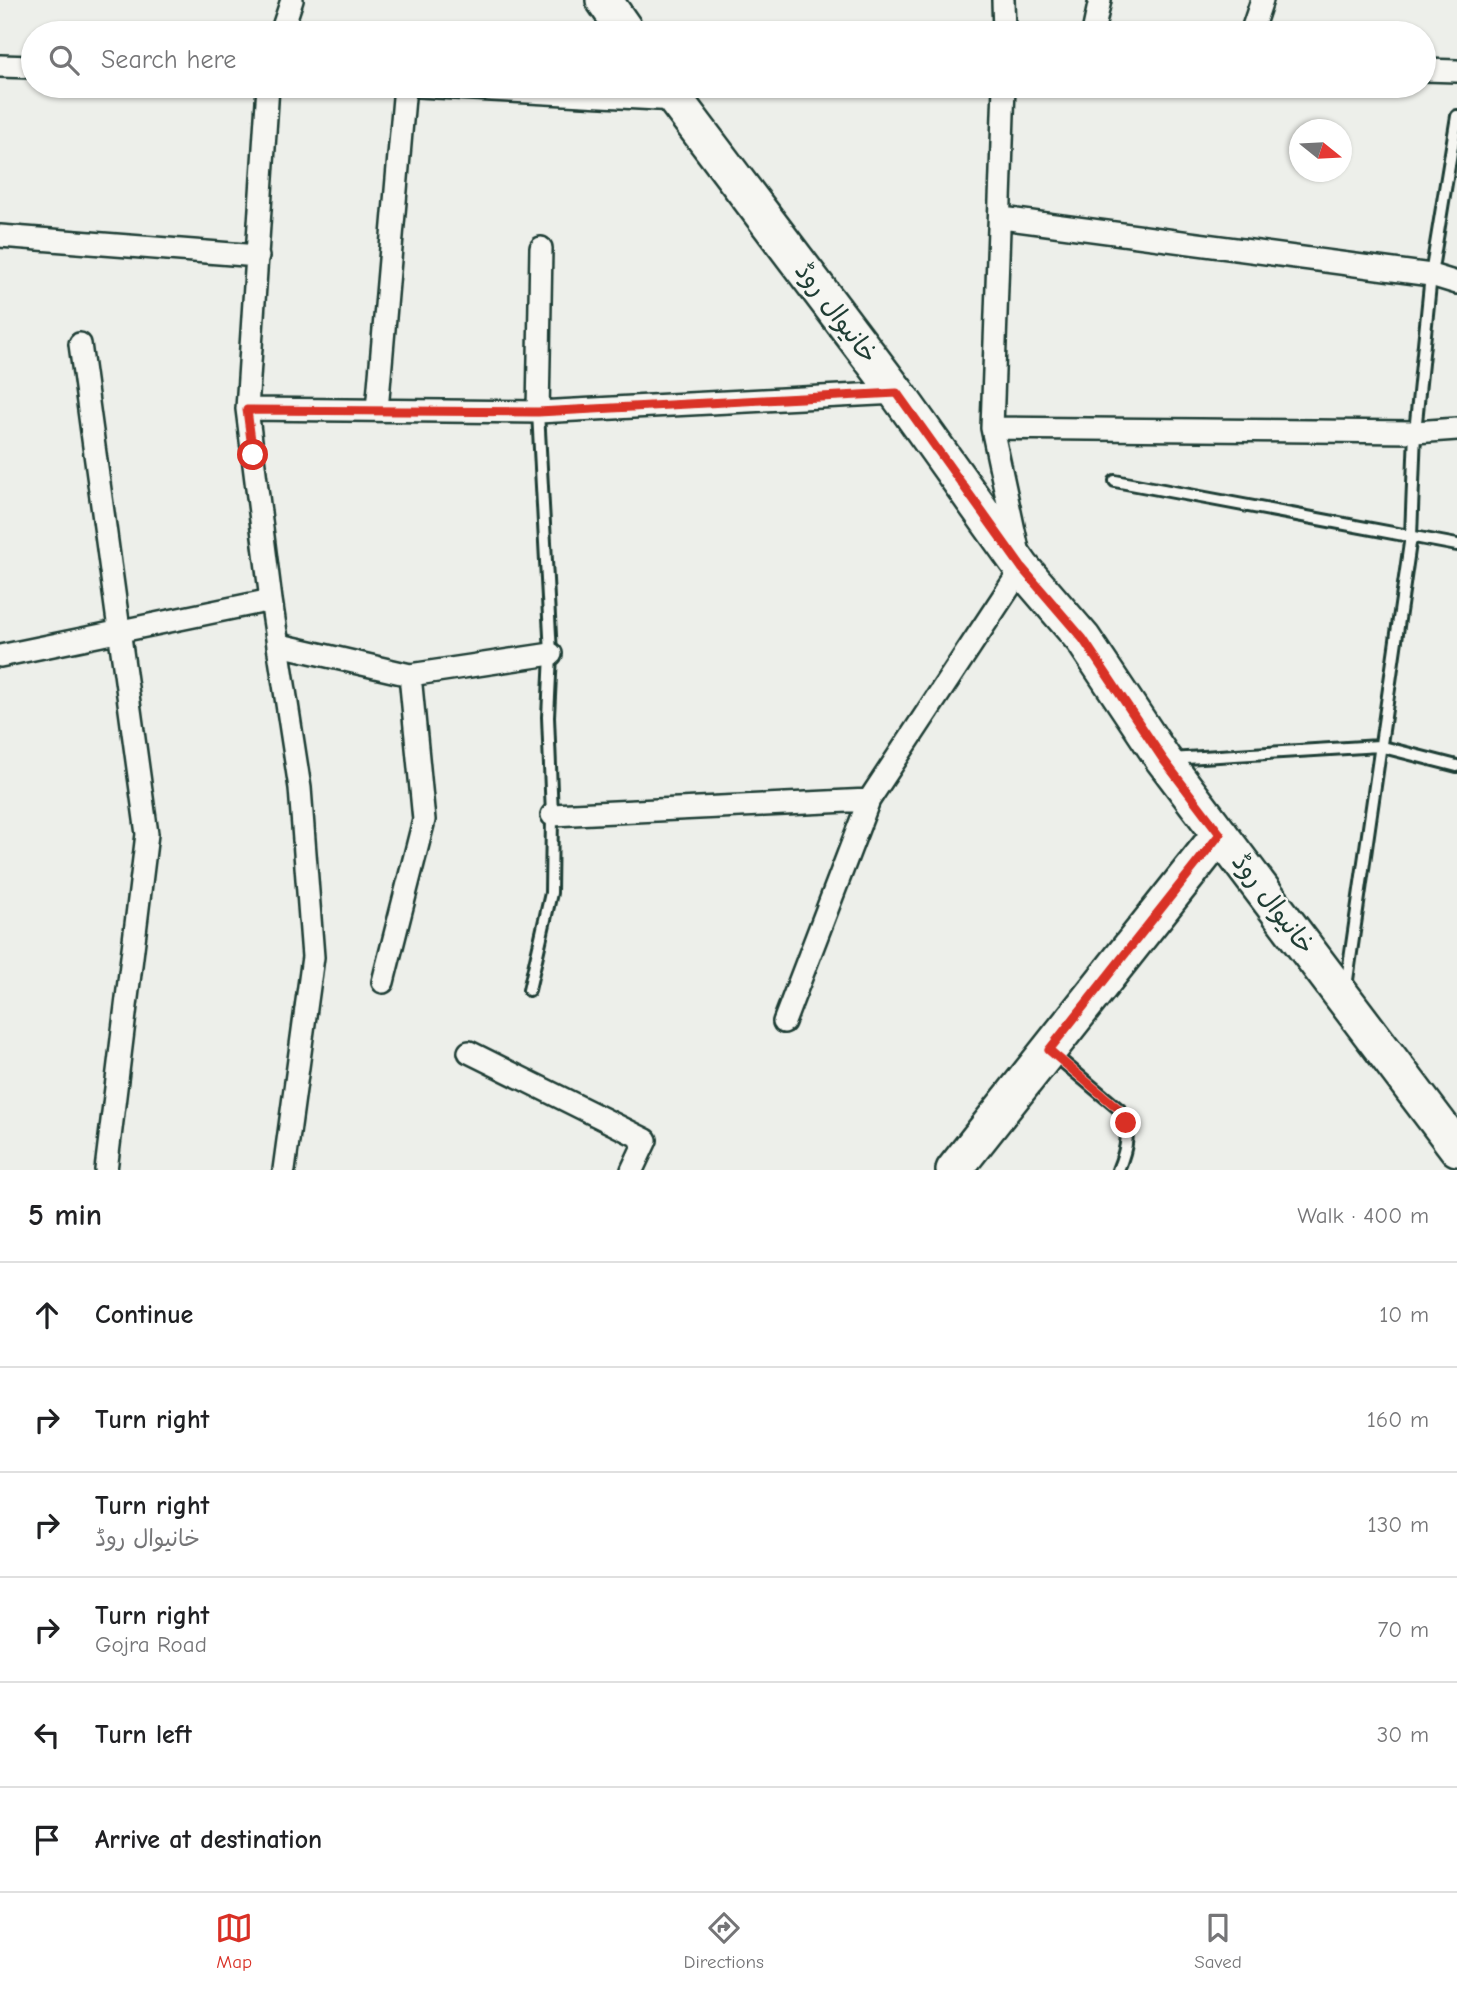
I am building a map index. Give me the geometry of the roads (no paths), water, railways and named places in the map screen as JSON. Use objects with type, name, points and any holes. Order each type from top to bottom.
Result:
[{"type":"main road","points":[[604,0],[619,21]]},
{"type":"main road","name":"خانیوال روڈ","points":[[674,98],[897,393],[1022,568],[1083,639],[1163,759],[1457,1148]]},
{"type":"main road","points":[[954,1170],[1220,834]]},
{"type":"street","points":[[286,21],[292,0]]},
{"type":"street","points":[[1003,0],[1004,21]]},
{"type":"street","points":[[1096,21],[1100,0]]},
{"type":"street","points":[[1255,21],[1262,0]]},
{"type":"street","points":[[0,66],[21,67]]},
{"type":"street","points":[[1436,70],[1457,71]]},
{"type":"street","points":[[267,98],[247,410],[271,600],[300,788],[313,957],[284,1170]]},
{"type":"street","points":[[377,410],[404,98]]},
{"type":"street","points":[[784,1022],[869,800],[1022,568],[992,428],[1002,218],[1004,98]]},
{"type":"street","points":[[1002,218],[1431,275],[1457,283]]},
{"type":"street","points":[[0,236],[258,256]]},
{"type":"street","points":[[538,412],[541,248]]},
{"type":"street","points":[[80,344],[147,834],[106,1170]]},
{"type":"street","points":[[247,410],[538,412],[897,393]]},
{"type":"street","points":[[992,428],[1415,432],[1457,429]]},
{"type":"street","points":[[0,656],[271,600]]},
{"type":"street","points":[[280,645],[410,674],[551,654]]},
{"type":"street","points":[[383,982],[424,820],[410,674]]},
{"type":"street","points":[[552,815],[869,800]]},
{"type":"street","points":[[469,1052],[646,1140],[632,1170]]},
{"type":"lane","points":[[1345,999],[1410,536],[1415,432],[1431,275],[1457,116]]},
{"type":"lane","points":[[528,990],[551,893],[552,815],[548,717],[551,654],[538,412]]},
{"type":"lane","points":[[1115,481],[1457,545]]},
{"type":"lane","points":[[1163,759],[1379,746],[1457,766]]},
{"type":"lane","points":[[1049,1050],[1120,1110],[1126,1123],[1128,1139],[1118,1170]]}]
